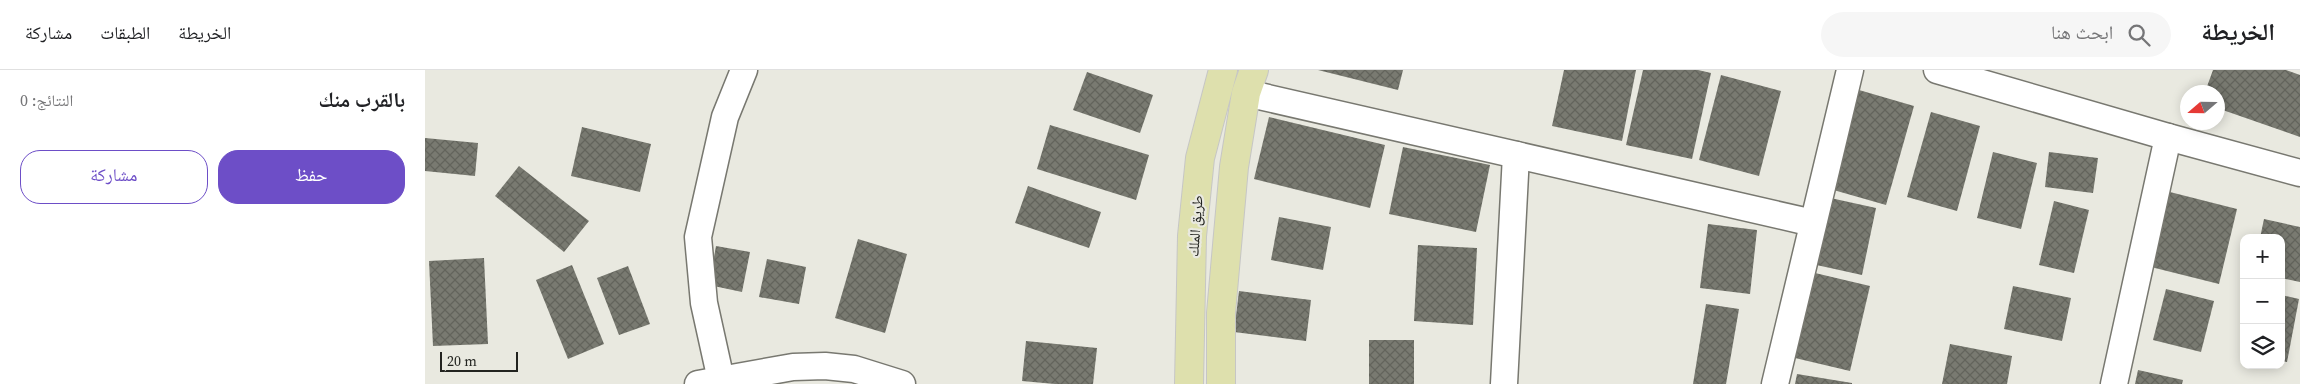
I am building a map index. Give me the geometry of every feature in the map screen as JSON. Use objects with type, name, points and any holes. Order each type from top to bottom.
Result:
[{"type":"main road","name":"طريق الملك","points":[[1189,384],[1193,236],[1200,158],[1223,70]]},
{"type":"main road","points":[[1221,384],[1221,313],[1234,167],[1250,82]]},
{"type":"street","points":[[744,70],[725,117],[698,237],[710,382],[754,380],[793,368],[825,366],[854,369],[903,384]]},
{"type":"street","points":[[1775,384],[1850,70]]},
{"type":"street","points":[[1937,70],[2300,173]]},
{"type":"street","points":[[1250,82],[1516,155],[1813,223]]},
{"type":"street","points":[[2114,384],[2168,137]]},
{"type":"street","points":[[1504,384],[1516,155]]},
{"type":"building","points":[[1318,70],[1403,70],[1398,90]]},
{"type":"building","points":[[1564,70],[1636,70],[1622,141],[1552,126]]},
{"type":"building","points":[[1643,70],[1698,70],[1711,73],[1692,159],[1626,145]]},
{"type":"building","points":[[2213,70],[2286,70],[2300,75],[2300,137],[2225,111],[2225,85],[2208,85]]},
{"type":"building","points":[[1087,72],[1153,95],[1140,133],[1073,110]]},
{"type":"building","points":[[1721,75],[1781,91],[1759,176],[1699,160]]},
{"type":"building","points":[[1859,90],[1914,106],[1886,205],[1830,189]]},
{"type":"building","points":[[1931,112],[1980,126],[1957,211],[1907,197]]},
{"type":"building","points":[[1269,117],[1385,145],[1370,208],[1254,179]]},
{"type":"building","points":[[1050,125],[1149,155],[1136,200],[1037,169]]},
{"type":"building","points":[[582,127],[651,144],[640,192],[571,176]]},
{"type":"building","points":[[425,138],[478,143],[475,176],[425,171]]},
{"type":"building","points":[[1403,147],[1490,165],[1476,232],[1389,214]]},
{"type":"building","points":[[1993,152],[2037,163],[2021,229],[1977,218]]},
{"type":"building","points":[[2049,152],[2098,158],[2093,193],[2045,187]]},
{"type":"building","points":[[519,166],[589,221],[564,252],[495,196]]},
{"type":"building","points":[[1028,186],[1101,212],[1089,248],[1015,223]]},
{"type":"building","points":[[2166,191],[2237,209],[2219,284],[2147,266]]},
{"type":"building","points":[[1826,197],[1876,208],[1862,275],[1812,264]]},
{"type":"building","points":[[2054,201],[2089,210],[2074,273],[2039,265]]},
{"type":"building","points":[[1279,217],[1331,227],[1323,270],[1271,260]]},
{"type":"building","points":[[2264,219],[2300,227],[2300,282],[2285,279],[2285,234],[2261,234]]},
{"type":"building","points":[[1708,224],[1757,230],[1750,294],[1700,288]]},
{"type":"building","points":[[858,239],[907,254],[885,333],[835,318]]},
{"type":"building","points":[[1418,245],[1477,248],[1473,325],[1414,321]]},
{"type":"building","points":[[716,246],[750,252],[742,292],[709,285]]},
{"type":"building","points":[[484,258],[488,344],[433,346],[429,261]]},
{"type":"building","points":[[767,259],[806,267],[799,304],[759,297]]},
{"type":"building","points":[[572,265],[604,344],[568,359],[536,280]]},
{"type":"building","points":[[628,266],[650,324],[619,335],[597,278]]},
{"type":"building","points":[[1815,273],[1870,286],[1850,371],[1795,358]]},
{"type":"building","points":[[2013,286],[2071,298],[2062,341],[2004,329]]},
{"type":"building","points":[[2166,289],[2214,301],[2201,352],[2153,340]]},
{"type":"building","points":[[1239,291],[1311,300],[1306,341],[1234,332]]},
{"type":"building","points":[[2285,296],[2299,299],[2287,362],[2285,362]]},
{"type":"building","points":[[1706,304],[1739,309],[1726,384],[1693,384]]},
{"type":"building","points":[[1369,340],[1414,340],[1414,384],[1369,384]]},
{"type":"building","points":[[1026,341],[1097,348],[1093,384],[1055,384],[1022,381]]},
{"type":"building","points":[[1950,344],[2012,356],[2007,384],[1942,384]]},
{"type":"building","points":[[2138,370],[2183,380],[2182,384],[2135,384]]},
{"type":"building","points":[[1797,374],[1852,383],[1852,384],[1795,384]]}]
